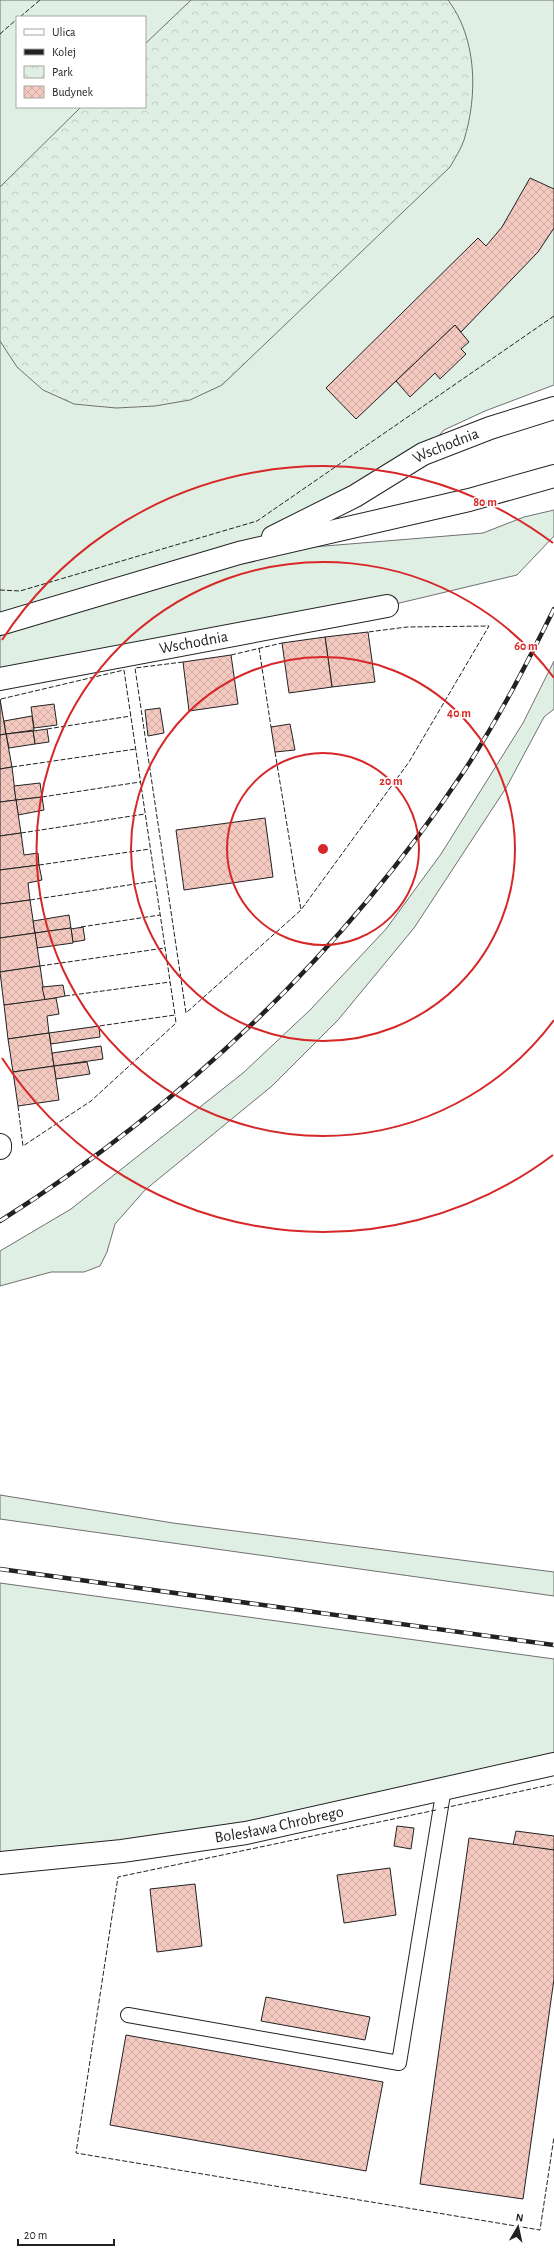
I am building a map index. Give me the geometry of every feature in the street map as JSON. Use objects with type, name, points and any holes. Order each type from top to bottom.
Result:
[{"type":"street","name":"Wschodnia","points":[[239,554],[355,496],[423,454],[490,428],[554,408]]},
{"type":"street","name":"Wschodnia","points":[[0,624],[239,554],[469,500],[554,476]]},
{"type":"street","name":"Wschodnia","points":[[0,679],[387,606]]},
{"type":"street","name":"Bolesława Chrobrego","points":[[0,1863],[136,1849],[246,1833],[554,1764]]},
{"type":"lane","points":[[128,2016],[399,2063],[444,1788]]},
{"type":"green space","points":[[0,0],[554,0],[554,385],[485,411],[444,430],[423,454],[240,553],[483,533],[524,517],[554,510],[554,536],[517,575],[387,606],[0,679]]},
{"type":"green space","points":[[191,0],[448,0],[458,15],[465,32],[469,49],[473,86],[469,123],[460,150],[450,167],[222,385],[190,400],[155,406],[116,408],[74,404],[43,390],[17,367],[0,341],[0,187],[80,108],[146,108],[146,43]]},
{"type":"green space","points":[[554,661],[554,709],[544,717],[506,788],[414,928],[338,1020],[272,1086],[145,1190],[115,1224],[107,1252],[100,1266],[84,1272],[51,1272],[0,1286],[0,1251],[71,1209],[243,1073],[310,1010],[386,929],[441,854],[523,723]]},
{"type":"green space","points":[[0,1495],[173,1523],[554,1572],[554,1596],[0,1519]]},
{"type":"green space","points":[[0,1583],[554,1659],[554,1764],[353,1808],[0,1863]]},
{"type":"building","points":[[530,178],[554,189],[554,228],[538,252],[461,332],[455,325],[356,419],[326,388],[478,238],[486,246],[502,227]]},
{"type":"building","points":[[455,325],[469,342],[461,349],[466,354],[440,379],[435,373],[410,397],[396,381]]},
{"type":"building","points":[[368,632],[375,682],[332,687],[325,637]]},
{"type":"building","points":[[325,637],[332,687],[289,693],[282,643]]},
{"type":"building","points":[[231,655],[238,704],[189,711],[183,662]]},
{"type":"building","points":[[0,699],[6,734],[0,735]]},
{"type":"building","points":[[54,704],[57,725],[34,728],[31,707]]},
{"type":"building","points":[[160,708],[164,733],[148,736],[145,710]]},
{"type":"building","points":[[32,716],[34,730],[6,734],[4,721]]},
{"type":"building","points":[[290,724],[295,750],[275,752],[271,727]]},
{"type":"building","points":[[47,729],[49,742],[35,744],[33,731]]},
{"type":"building","points":[[33,731],[35,744],[9,748],[6,734]]},
{"type":"building","points":[[6,734],[12,767],[0,769],[0,735]]},
{"type":"building","points":[[12,767],[16,800],[0,802],[0,769]]},
{"type":"building","points":[[40,783],[42,797],[16,800],[14,786]]},
{"type":"building","points":[[42,797],[44,810],[18,815],[16,800]]},
{"type":"building","points":[[16,800],[21,833],[0,836],[0,802]]},
{"type":"building","points":[[265,818],[273,877],[184,890],[176,830]]},
{"type":"building","points":[[21,833],[24,855],[38,853],[39,865],[0,870],[0,836]]},
{"type":"building","points":[[39,865],[42,880],[28,883],[30,900],[0,904],[0,870]]},
{"type":"building","points":[[30,900],[35,933],[0,938],[0,904]]},
{"type":"building","points":[[69,915],[71,928],[35,933],[33,921]]},
{"type":"building","points":[[83,927],[85,940],[73,942],[71,929]]},
{"type":"building","points":[[71,928],[73,943],[37,948],[35,933]]},
{"type":"building","points":[[35,933],[40,966],[0,972],[0,938]]},
{"type":"building","points":[[40,966],[45,1000],[4,1005],[0,972]]},
{"type":"building","points":[[63,985],[65,996],[45,1000],[42,987]]},
{"type":"building","points":[[56,998],[59,1014],[47,1016],[49,1033],[8,1039],[4,1005]]},
{"type":"building","points":[[99,1026],[100,1037],[51,1044],[49,1033]]},
{"type":"building","points":[[49,1033],[54,1066],[13,1072],[8,1039]]},
{"type":"building","points":[[101,1046],[103,1059],[54,1066],[52,1053]]},
{"type":"building","points":[[87,1062],[90,1074],[56,1079],[54,1066]]},
{"type":"building","points":[[54,1066],[59,1100],[18,1106],[13,1072]]},
{"type":"building","points":[[397,1826],[414,1828],[411,1849],[394,1846]]},
{"type":"building","points":[[516,1831],[554,1836],[554,1850],[513,1845]]},
{"type":"building","points":[[469,1838],[554,1850],[554,1979],[523,2199],[420,2184]]},
{"type":"building","points":[[390,1868],[396,1915],[344,1923],[337,1875]]},
{"type":"building","points":[[195,1884],[202,1946],[157,1952],[150,1889]]},
{"type":"building","points":[[266,1997],[370,2017],[365,2040],[261,2021]]},
{"type":"building","points":[[126,2035],[383,2082],[366,2171],[110,2125]]},
{"type":"railway","points":[[0,1221],[67,1176],[132,1128],[195,1076],[254,1022],[311,964],[364,904],[415,840],[462,774],[499,714],[554,609]]},
{"type":"railway","points":[[0,1569],[554,1645]]},
{"type":"fence","points":[[21,16],[40,0]]},
{"type":"fence","points":[[0,34],[16,20]]},
{"type":"fence","points":[[0,590],[20,591],[257,521],[554,316]]},
{"type":"fence","points":[[183,662],[135,668],[186,1013],[301,910],[409,762],[489,626],[407,627],[368,632]]},
{"type":"fence","points":[[231,655],[282,643]]},
{"type":"fence","points":[[259,648],[271,727]]},
{"type":"fence","points":[[1,699],[124,670],[175,1015],[99,1026]]},
{"type":"fence","points":[[47,729],[131,716]]},
{"type":"fence","points":[[12,767],[136,749]]},
{"type":"fence","points":[[275,752],[301,910]]},
{"type":"fence","points":[[42,797],[140,782]]},
{"type":"fence","points":[[21,833],[145,814]]},
{"type":"fence","points":[[39,865],[150,849]]},
{"type":"fence","points":[[30,900],[155,881]]},
{"type":"fence","points":[[81,927],[160,915]]},
{"type":"fence","points":[[40,966],[165,948]]},
{"type":"fence","points":[[65,996],[170,982]]},
{"type":"fence","points":[[18,1106],[23,1146],[91,1101],[176,1023],[175,1015]]},
{"type":"fence","points":[[444,1808],[554,1784]]},
{"type":"fence","points":[[436,1810],[118,1877],[76,2153],[540,2230],[554,2137]]}]
